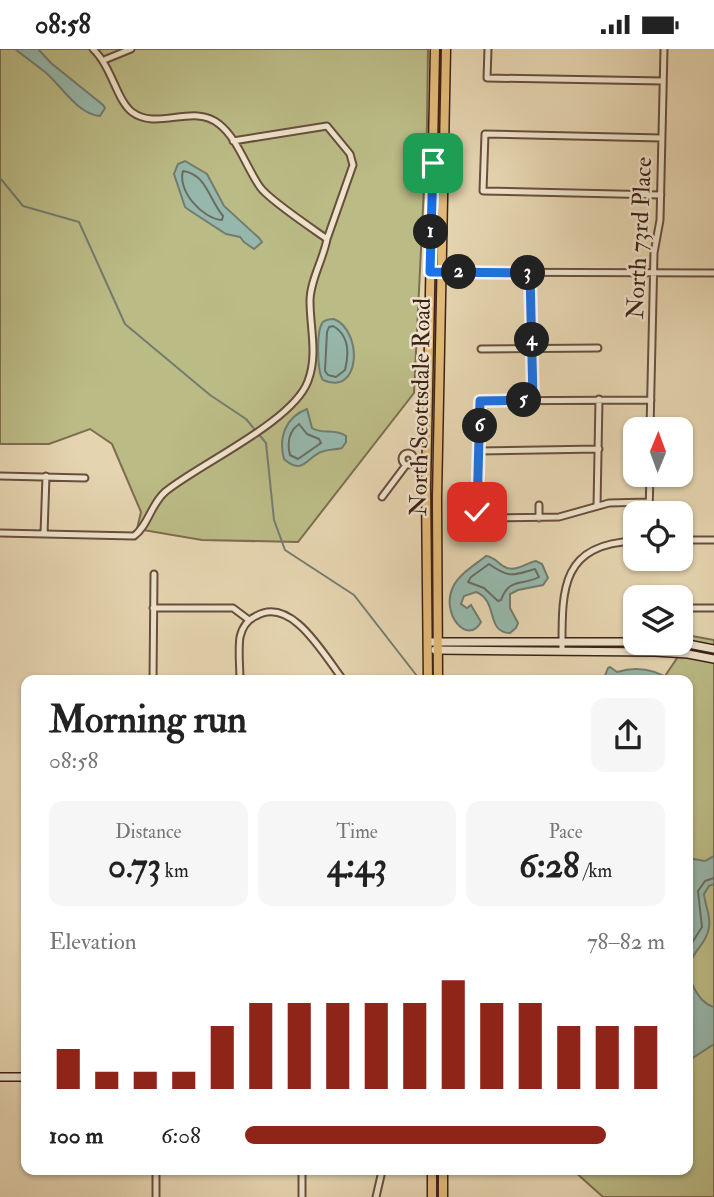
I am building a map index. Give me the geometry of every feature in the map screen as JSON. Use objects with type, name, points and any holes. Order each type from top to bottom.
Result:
[{"type":"main road","name":"North Scottsdale Road","points":[[428,675],[426,459],[435,49]]},
{"type":"main road","name":"North Scottsdale Road","points":[[438,675],[438,418],[446,49]]},
{"type":"main road","points":[[437,498],[432,491],[432,466],[426,459],[432,450],[438,418]]},
{"type":"main road","points":[[428,648],[562,641],[623,642]]},
{"type":"main road","points":[[693,645],[714,649]]},
{"type":"main road","points":[[438,646],[688,654],[714,659]]},
{"type":"main road","points":[[0,1077],[21,1077]]},
{"type":"main road","points":[[432,1175],[432,1197]]},
{"type":"main road","points":[[443,1175],[443,1197]]},
{"type":"street","points":[[93,49],[104,60],[124,104],[134,114],[152,119],[203,116],[222,126],[261,189],[327,239]]},
{"type":"street","points":[[104,60],[131,49]]},
{"type":"street","points":[[488,49],[488,78],[663,81]]},
{"type":"street","name":"North 73rd Place","points":[[650,417],[653,273],[661,195],[663,49]]},
{"type":"street","points":[[0,533],[130,536],[139,533],[152,508],[164,493],[267,424],[304,390],[310,378],[313,344],[310,301],[327,239],[353,165],[350,154],[327,125],[233,141]]},
{"type":"street","points":[[661,138],[485,134],[484,191],[661,195]]},
{"type":"street","points":[[430,272],[714,273]]},
{"type":"street","points":[[530,273],[533,400]]},
{"type":"street","points":[[481,349],[598,348]]},
{"type":"street","points":[[597,506],[599,399]]},
{"type":"street","points":[[623,503],[609,503],[566,516],[479,517],[480,401],[651,400]]},
{"type":"street","points":[[479,451],[598,449]]},
{"type":"street","points":[[406,465],[402,461],[404,453],[410,453],[414,458],[426,459]]},
{"type":"street","points":[[382,497],[414,458]]},
{"type":"street","points":[[0,476],[85,478]]},
{"type":"street","points":[[44,534],[46,476]]},
{"type":"street","points":[[539,505],[539,518]]},
{"type":"street","points":[[693,540],[714,540]]},
{"type":"street","points":[[562,650],[564,587],[576,565],[589,552],[604,545],[623,543]]},
{"type":"street","points":[[153,675],[154,574]]},
{"type":"street","points":[[153,608],[226,608],[237,610],[249,620]]},
{"type":"street","points":[[693,608],[714,608]]},
{"type":"street","points":[[240,675],[240,638],[249,620],[264,612],[275,611],[286,614],[302,628],[339,675]]},
{"type":"street","points":[[156,1175],[156,1197]]},
{"type":"street","points":[[302,1175],[302,1197]]},
{"type":"street","points":[[376,1197],[381,1175]]},
{"type":"green space","points":[[0,49],[428,49],[427,126],[414,393],[298,542],[202,540],[137,529],[141,512],[112,444],[90,429],[49,444],[0,444]]},
{"type":"green space","points":[[693,636],[714,640],[714,1197],[603,1197],[578,1175],[693,1175],[693,675],[666,675],[679,655],[693,655]]},
{"type":"water","points":[[15,49],[38,49],[51,63],[103,105],[105,108],[100,116],[77,105],[45,72]]},
{"type":"water","points":[[185,161],[207,174],[224,206],[259,238],[262,242],[254,249],[240,237],[226,234],[185,207],[174,174],[178,164]]},
{"type":"water","points":[[334,319],[350,336],[354,360],[345,379],[336,383],[323,380],[318,351],[323,322]]},
{"type":"water","points":[[307,409],[312,428],[342,434],[346,436],[346,442],[342,448],[318,453],[296,466],[284,459],[283,436],[294,417]]},
{"type":"water","points":[[486,556],[511,569],[536,561],[542,564],[548,578],[543,585],[510,594],[510,608],[518,623],[510,633],[497,627],[488,602],[476,592],[464,596],[461,604],[467,608],[471,605],[481,622],[476,628],[463,629],[457,624],[450,607],[450,597],[456,582]]},
{"type":"water","points":[[608,668],[617,672],[646,670],[661,675],[605,675]]},
{"type":"water","points":[[714,856],[714,884],[709,886],[704,894],[709,927],[693,956],[693,859],[705,861]]},
{"type":"water","points":[[693,985],[705,1002],[714,1007],[714,1044],[693,1058]]},
{"type":"waterway","points":[[0,178],[23,206],[79,222],[125,324],[210,395],[246,419],[266,443],[274,520],[285,550],[354,595],[416,675]]},
{"type":"route","points":[[433,163],[430,272],[530,273],[533,400],[480,401],[477,512]]}]
